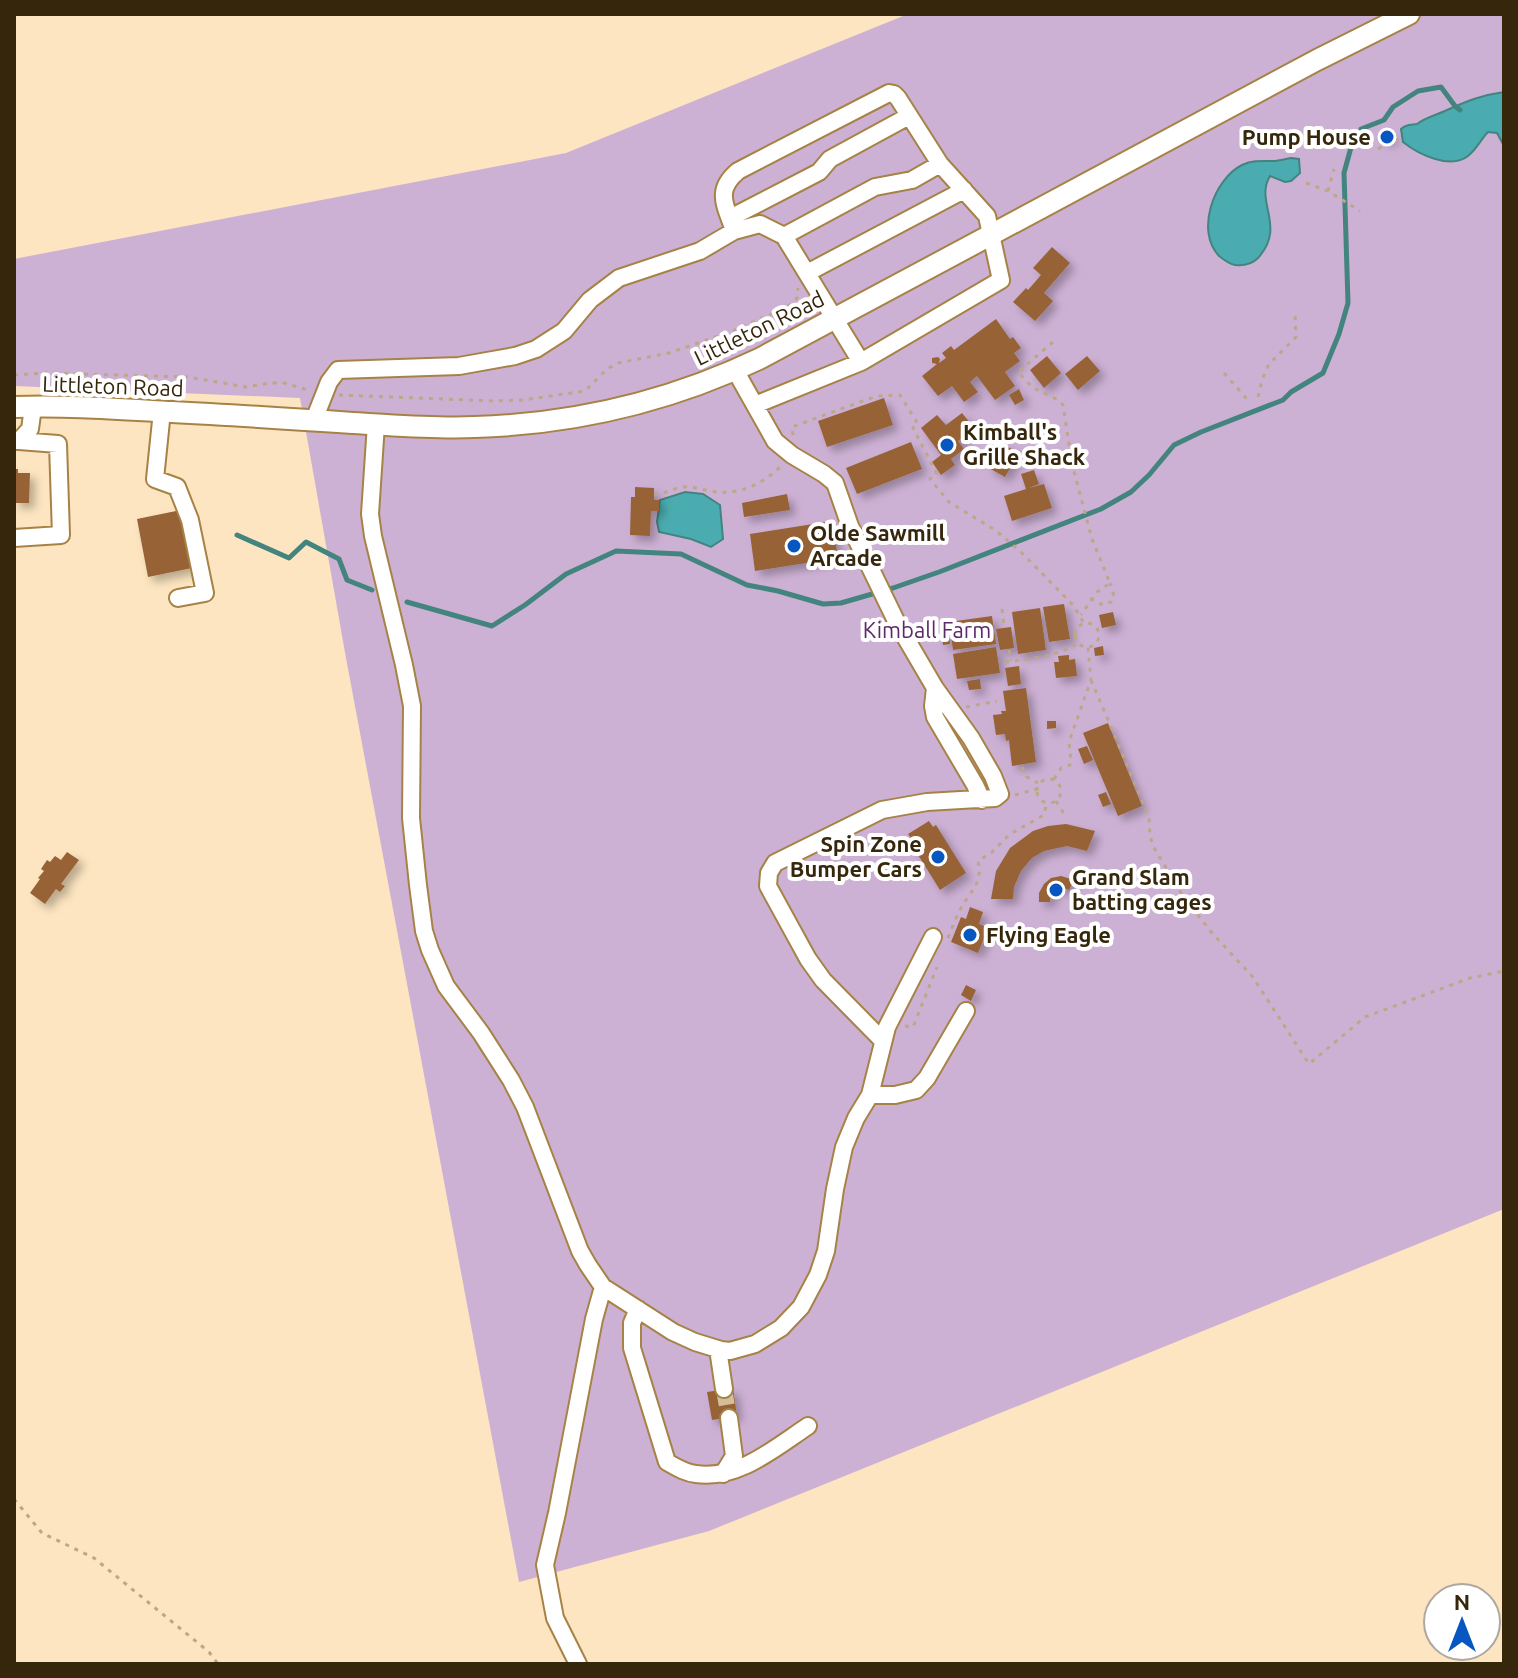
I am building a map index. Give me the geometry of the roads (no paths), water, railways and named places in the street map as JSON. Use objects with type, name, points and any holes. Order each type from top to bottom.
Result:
[{"type":"main road","name":"Littleton Road","points":[[23,407],[162,411],[470,428],[577,418],[638,405],[735,370],[1409,14]]},
{"type":"lane","points":[[732,225],[723,197],[728,179],[889,93],[894,94],[940,164],[987,216],[1001,280],[861,362],[755,405]]},
{"type":"lane","points":[[314,420],[329,382],[338,370],[459,366],[536,349],[564,331],[590,300],[619,278],[700,251],[732,225],[819,172],[830,159],[909,116]]},
{"type":"lane","points":[[784,236],[875,187],[912,180],[940,164]]},
{"type":"lane","points":[[807,273],[964,190]]},
{"type":"lane","points":[[732,225],[760,224],[784,236],[861,362]]},
{"type":"lane","points":[[735,370],[775,441],[835,483],[850,526],[897,623],[935,688],[971,738],[1000,794],[982,800],[927,802],[882,810],[818,840],[771,867],[768,886],[808,959],[823,980],[883,1041]]},
{"type":"lane","points":[[16,441],[30,429],[23,407]]},
{"type":"lane","points":[[162,411],[155,479],[177,487],[190,520],[205,593],[178,598]]},
{"type":"lane","points":[[376,424],[370,514],[412,706],[411,818],[424,931],[446,986],[511,1080],[525,1107],[580,1251],[603,1287],[673,1332],[718,1349],[742,1349],[764,1340],[790,1319],[807,1298],[826,1251],[844,1147],[870,1095],[890,1021],[940,938]]},
{"type":"lane","points":[[14,538],[61,535],[58,444],[16,441]]},
{"type":"lane","points":[[935,688],[935,717],[982,800]]},
{"type":"lane","points":[[870,1095],[895,1095],[916,1090],[927,1078],[966,1011]]},
{"type":"lane","points":[[578,1664],[555,1618],[545,1565],[603,1287]]},
{"type":"lane","points":[[638,1309],[632,1323],[632,1348],[667,1462],[686,1472],[723,1474],[754,1461],[808,1426]]},
{"type":"lane","points":[[718,1349],[724,1389]]},
{"type":"lane","points":[[723,1474],[734,1456],[729,1418]]},
{"type":"water","points":[[1504,92],[1504,146],[1497,133],[1488,132],[1468,156],[1461,160],[1443,161],[1403,142],[1401,129],[1405,126],[1417,124],[1475,99]]},
{"type":"water","points":[[1299,159],[1300,173],[1285,182],[1270,176],[1266,186],[1270,235],[1266,246],[1250,263],[1238,265],[1227,262],[1212,245],[1209,233],[1208,220],[1216,193],[1232,172],[1246,163]]},
{"type":"water","points":[[685,492],[703,494],[720,505],[723,539],[711,547],[659,532],[660,500]]},
{"type":"waterway","points":[[1361,129],[1384,120],[1393,107],[1418,91],[1441,87],[1460,110]]},
{"type":"waterway","points":[[407,602],[492,626],[566,574],[616,551],[681,554],[747,585],[823,604],[841,603],[939,572],[1101,509],[1131,492],[1174,445],[1283,400],[1323,373],[1348,303],[1344,173],[1353,140]]},
{"type":"waterway","points":[[237,535],[289,558],[306,542],[339,559],[347,580],[372,590]]},
{"type":"tunnel","points":[[724,1389],[729,1418]]},
{"type":"place","name":"Pump House","points":[[1387,137]]},
{"type":"place","name":"Kimball's Grille Shack","points":[[947,445]]},
{"type":"place","name":"Olde Sawmill Arcade","points":[[794,546]]},
{"type":"place","name":"Spin Zone Bumper Cars","points":[[938,857]]},
{"type":"place","name":"Grand Slam batting cages","points":[[1056,890]]},
{"type":"place","name":"Flying Eagle","points":[[970,935]]},
{"type":"park label","name":"Kimball Farm","points":[[927,630]]}]
